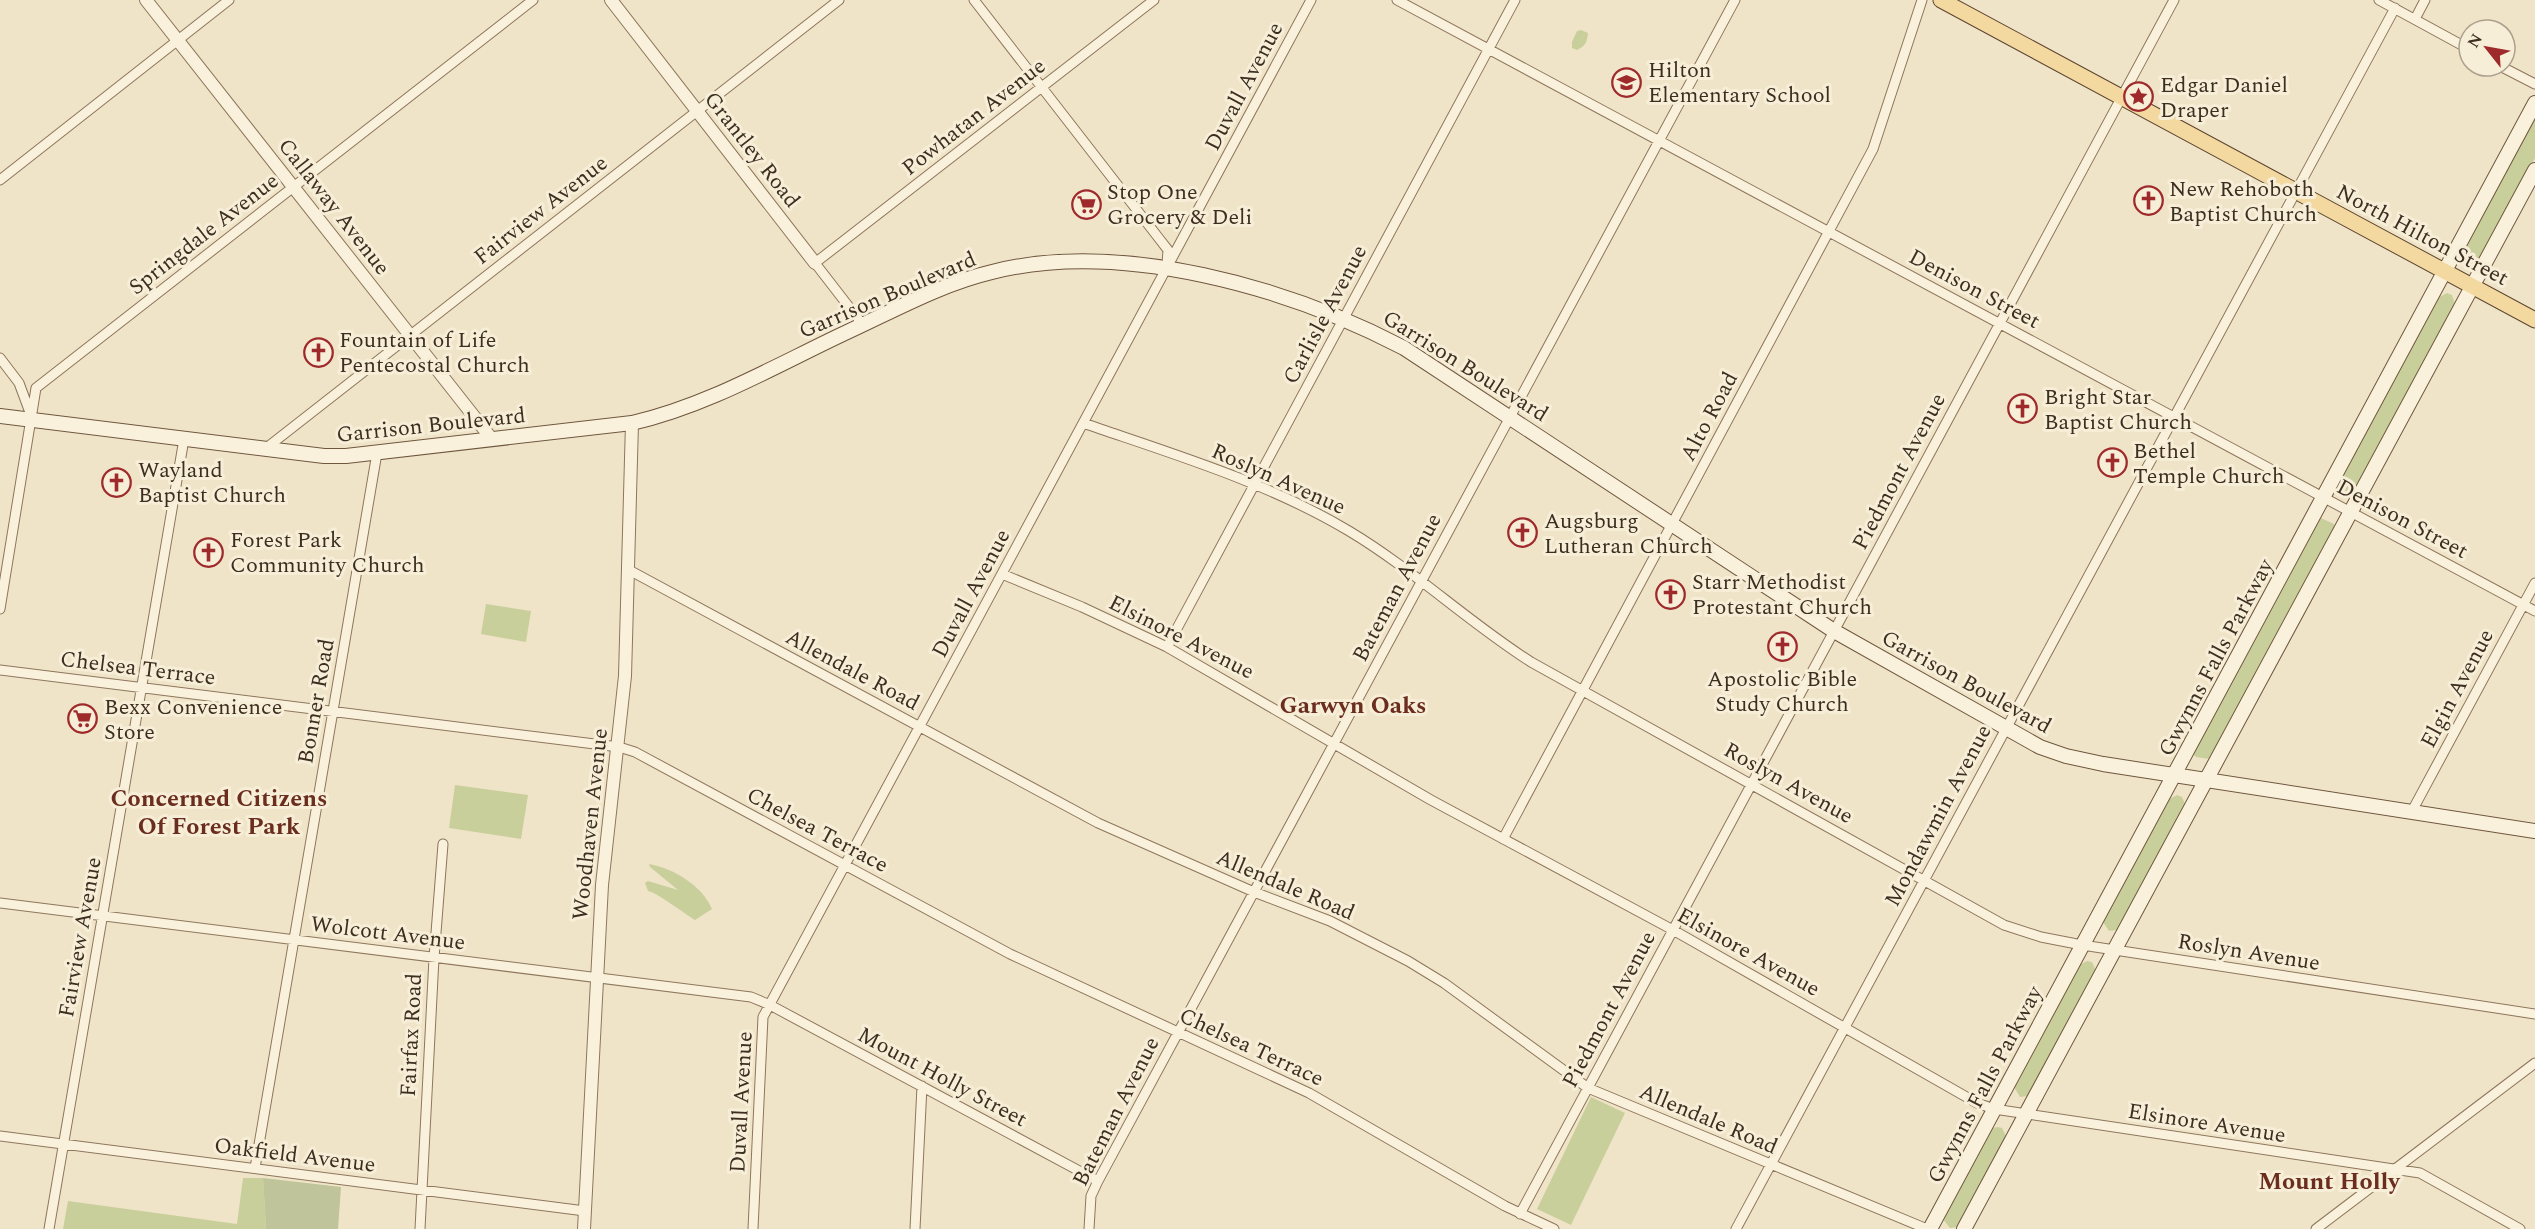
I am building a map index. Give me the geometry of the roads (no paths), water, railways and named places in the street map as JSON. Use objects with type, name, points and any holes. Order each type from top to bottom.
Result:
[{"type":"main road","name":"North Hilton Street","points":[[1941,0],[2535,320]]},
{"type":"main road","name":"Gwynns Falls Parkway","points":[[1928,1229],[2176,774],[2535,103]]},
{"type":"main road","points":[[1964,1229],[2349,511],[2535,170]]},
{"type":"main road","name":"Garrison Boulevard","points":[[0,416],[324,456],[377,453],[632,423],[656,418],[700,400],[971,278],[1018,266],[1076,262],[1166,269],[1280,295],[1344,318],[1404,348],[1834,631],[2040,747],[2066,756],[2535,831]]},
{"type":"street","name":"Callaway Avenue","points":[[146,0],[491,438]]},
{"type":"street","points":[[0,180],[229,0]]},
{"type":"street","name":"Springdale Avenue","points":[[0,609],[33,420],[36,388],[533,0]]},
{"type":"street","name":"Grantley Road","points":[[611,0],[863,325]]},
{"type":"street","name":"Fairview Avenue","points":[[266,449],[839,0]]},
{"type":"street","points":[[974,0],[1168,250],[1166,269]]},
{"type":"street","name":"Powhatan Avenue","points":[[815,263],[1154,0]]},
{"type":"street","name":"Duvall Avenue","points":[[753,1229],[764,1017],[1311,0]]},
{"type":"street","name":"Denison Street","points":[[1397,0],[2535,611]]},
{"type":"street","name":"Carlisle Avenue","points":[[1167,647],[1515,0]]},
{"type":"street","name":"Bateman Avenue","points":[[1089,1229],[1091,1196],[1098,1181],[1735,0]]},
{"type":"street","name":"Alto Road","points":[[1503,839],[1880,135],[1922,0]]},
{"type":"street","name":"Piedmont Avenue","points":[[1520,1214],[2174,0]]},
{"type":"street","points":[[2379,0],[2457,42]]},
{"type":"street","points":[[2415,19],[2425,0]]},
{"type":"street","name":"Mondawmin Avenue","points":[[1736,1229],[2395,8]]},
{"type":"street","points":[[2517,75],[2535,84]]},
{"type":"street","points":[[0,358],[19,383],[33,420]]},
{"type":"street","name":"Woodhaven Avenue","points":[[584,1229],[596,978],[607,830],[619,747],[628,615],[632,423]]},
{"type":"street","name":"Roslyn Avenue","points":[[1083,423],[1254,484],[1351,532],[1504,645],[1582,691],[2023,932],[2082,945],[2535,1014]]},
{"type":"street","name":"Fairview Avenue","points":[[49,1229],[184,439]]},
{"type":"street","name":"Bonner Road","points":[[255,1168],[377,453]]},
{"type":"street","name":"Allendale Road","points":[[629,570],[1098,823],[1254,892],[1330,921],[1407,961],[1444,983],[1588,1088],[1928,1229]]},
{"type":"street","name":"Elsinore Avenue","points":[[1002,574],[1082,607],[1167,647],[1252,694],[1333,744],[1673,930],[1977,1103],[1994,1109],[2025,1114],[2420,1173],[2520,1229]]},
{"type":"street","name":"Elgin Avenue","points":[[2412,811],[2535,583]]},
{"type":"street","name":"Chelsea Terrace","points":[[0,669],[619,747],[645,758],[1010,954],[1309,1093],[1520,1214],[1554,1229]]},
{"type":"street","name":"Fairfax Road","points":[[420,1229],[434,958],[443,844]]},
{"type":"street","name":"Wolcott Avenue","points":[[0,903],[751,997],[770,1005]]},
{"type":"street","name":"Mount Holly Street","points":[[770,1005],[1098,1181]]},
{"type":"street","points":[[2316,1229],[2535,1063]]},
{"type":"street","points":[[915,1229],[922,1086]]},
{"type":"street","name":"Oakfield Avenue","points":[[0,1136],[585,1211]]},
{"type":"place","name":"Hilton Elementary School","points":[[1627,82]]},
{"type":"place","name":"Edgar Daniel Draper","points":[[2139,97]]},
{"type":"place","name":"New Rehoboth Baptist Church","points":[[2148,201]]},
{"type":"place","name":"Stop One Grocery & Deli","points":[[1086,204]]},
{"type":"place","name":"Fountain of Life Pentecostal Church","points":[[318,352]]},
{"type":"place","name":"Bright Star Baptist Church","points":[[2023,409]]},
{"type":"place","name":"Bethel Temple Church","points":[[2112,463]]},
{"type":"place","name":"Wayland Baptist Church","points":[[117,482]]},
{"type":"place","name":"Augsburg Lutheran Church","points":[[1523,533]]},
{"type":"place","name":"Forest Park Community Church","points":[[209,552]]},
{"type":"place","name":"Starr Methodist Protestant Church","points":[[1671,594]]},
{"type":"place","name":"Apostolic Bible Study Church","points":[[1782,646]]},
{"type":"place","name":"Bexx Convenience Store","points":[[83,719]]},
{"type":"district","name":"Garwyn Oaks","points":[[1353,705]]},
{"type":"district","name":"Concerned Citizens Of Forest Park","points":[[219,812]]},
{"type":"district","name":"Mount Holly","points":[[2329,1181]]}]
